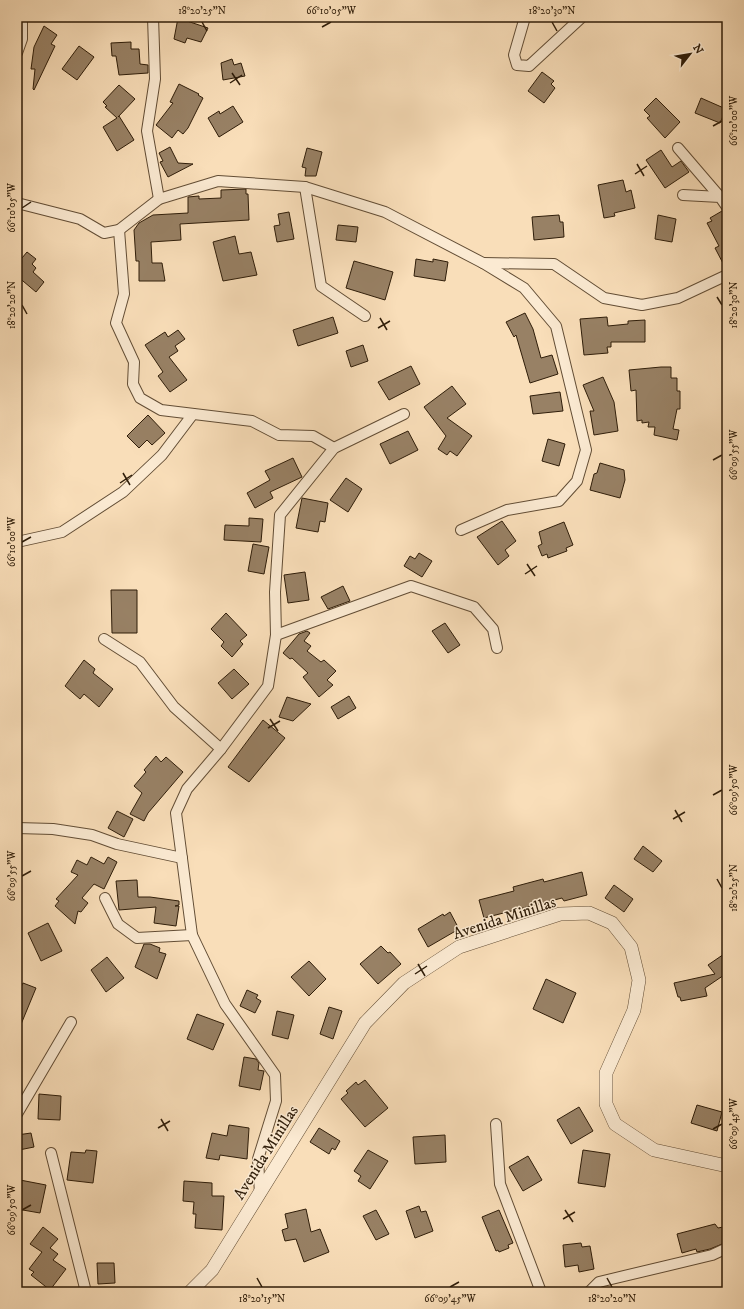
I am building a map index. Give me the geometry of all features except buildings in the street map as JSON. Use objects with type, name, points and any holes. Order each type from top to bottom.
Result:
[{"type":"street","points":[[17,53],[22,39],[22,17]]},
{"type":"street","points":[[153,17],[154,79],[147,131],[159,199]]},
{"type":"street","points":[[525,17],[514,55],[517,65],[529,66],[582,17]]},
{"type":"street","points":[[678,148],[727,207]]},
{"type":"street","points":[[17,204],[80,219],[104,233],[119,230],[159,199],[218,181],[305,187],[385,212],[483,264],[524,288],[556,326],[586,450],[577,481],[559,502],[507,510],[461,530]]},
{"type":"street","points":[[305,187],[320,286],[365,316]]},
{"type":"street","points":[[684,195],[720,197]]},
{"type":"street","points":[[119,230],[124,294],[116,323],[134,362],[133,384],[140,398],[161,410],[252,421],[279,435],[313,436],[334,448]]},
{"type":"street","points":[[483,264],[554,264],[604,298],[642,305],[678,298],[727,275]]},
{"type":"street","points":[[17,542],[62,532],[123,492],[162,455],[192,414]]},
{"type":"street","points":[[260,1194],[258,1160],[276,1101],[275,1074],[226,1004],[192,935],[176,813],[187,789],[221,749],[268,686],[276,635],[275,592],[280,515],[334,448],[404,414]]},
{"type":"street","points":[[276,635],[410,586],[474,607],[493,629],[497,648]]},
{"type":"street","points":[[104,639],[140,662],[174,707],[221,749]]},
{"type":"street","points":[[17,828],[53,829],[92,835],[117,844],[182,858]]},
{"type":"street","points":[[105,898],[118,924],[137,938],[192,935]]},
{"type":"street","name":"Avenida Minillas","points":[[190,1292],[212,1270],[365,1023],[404,984],[459,948],[560,914],[589,913],[612,923],[631,946],[639,980],[634,1010],[606,1073],[606,1104],[615,1124],[654,1150],[727,1166]]},
{"type":"street","points":[[17,1114],[71,1022]]},
{"type":"street","points":[[496,1124],[500,1184],[541,1292]]},
{"type":"street","points":[[51,1153],[86,1292]]},
{"type":"street","points":[[589,1292],[598,1282],[712,1255],[727,1248]]}]
